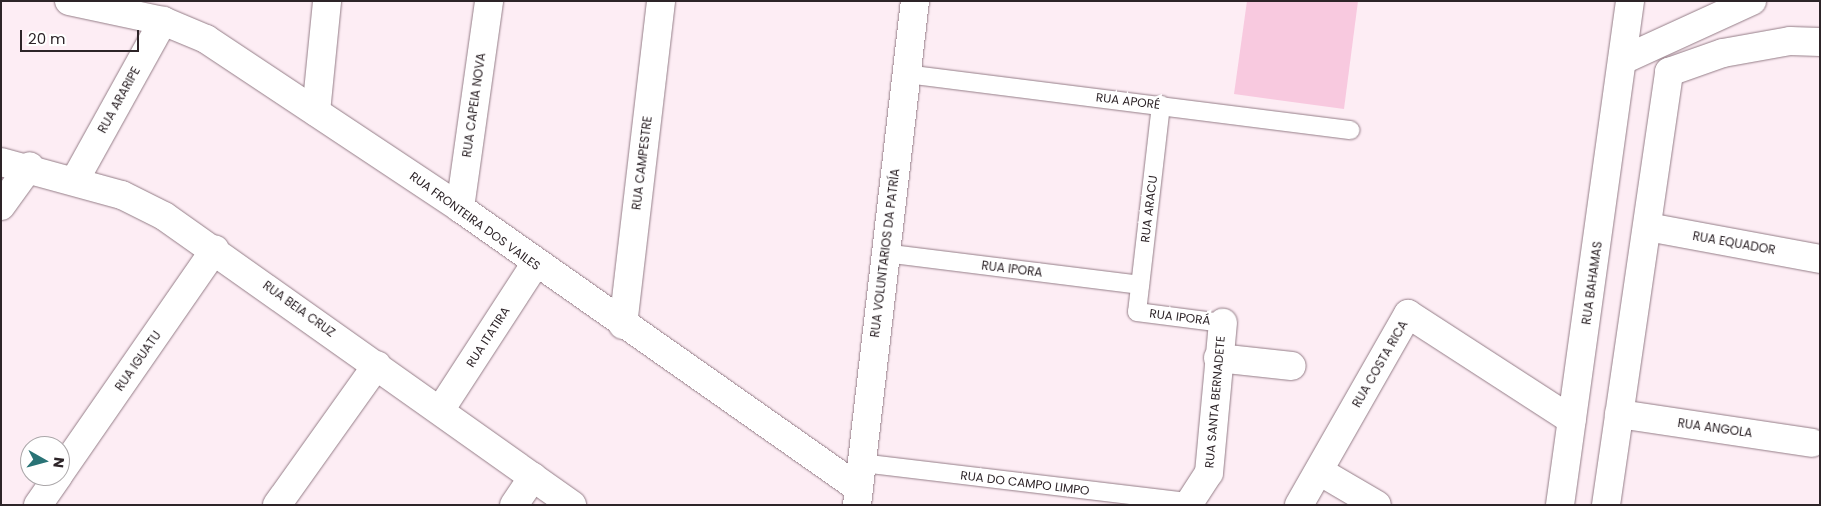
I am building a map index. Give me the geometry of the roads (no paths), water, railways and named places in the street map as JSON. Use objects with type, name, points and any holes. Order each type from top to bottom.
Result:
[{"type":"street","name":"RUA FRONTEIRA DOS VAILES","points":[[69,1],[164,21],[206,39],[460,208],[535,264],[859,485]]},
{"type":"street","points":[[316,112],[327,1]]},
{"type":"street","name":"RUA CAPEIA NOVA","points":[[460,208],[489,1]]},
{"type":"street","name":"RUA CAMPESTRE","points":[[623,324],[662,1]]},
{"type":"street","name":"RUA VOLUNTARIOS DA PATRÍA","points":[[859,485],[884,252],[915,1]]},
{"type":"street","name":"RUA BAHAMAS","points":[[1560,505],[1630,1]]},
{"type":"street","points":[[1623,60],[1752,1]]},
{"type":"street","name":"RUA ARARIPE","points":[[75,180],[164,21]]},
{"type":"street","points":[[1606,505],[1648,227],[1669,72],[1723,53],[1790,41],[1820,42]]},
{"type":"street","name":"RUA BEIA CRUZ","points":[[1,162],[30,166],[139,203],[215,249],[376,365],[441,409],[572,505]]},
{"type":"street","points":[[1,206],[30,166]]},
{"type":"street","name":"RUA EQUADOR","points":[[1648,227],[1820,259]]},
{"type":"street","name":"RUA IGUATU","points":[[70,459],[215,249]]},
{"type":"street","name":"RUA ITATIRA","points":[[441,409],[535,264]]},
{"type":"street","name":"RUA COSTA RICA","points":[[1299,505],[1408,314],[1572,420]]},
{"type":"street","name":"RUA SANTA BERNADETE","points":[[1188,503],[1209,473],[1218,358],[1223,323]]},
{"type":"street","points":[[1218,358],[1292,366]]},
{"type":"street","points":[[277,505],[376,365]]},
{"type":"street","name":"RUA ANGOLA","points":[[1619,414],[1812,443]]},
{"type":"street","points":[[1318,471],[1377,505]]},
{"type":"street","points":[[514,505],[533,477]]},
{"type":"street","points":[[38,505],[51,486]]},
{"type":"lane","name":"RUA APORÉ","points":[[906,74],[1350,130]]},
{"type":"lane","name":"RUA ARACU","points":[[1137,312],[1161,105]]},
{"type":"lane","name":"RUA IPORA","points":[[884,252],[1140,285]]},
{"type":"lane","name":"RUA IPORÁ","points":[[1137,312],[1223,323]]},
{"type":"lane","name":"RUA DO CAMPO LIMPO","points":[[859,485],[1188,503]]}]
